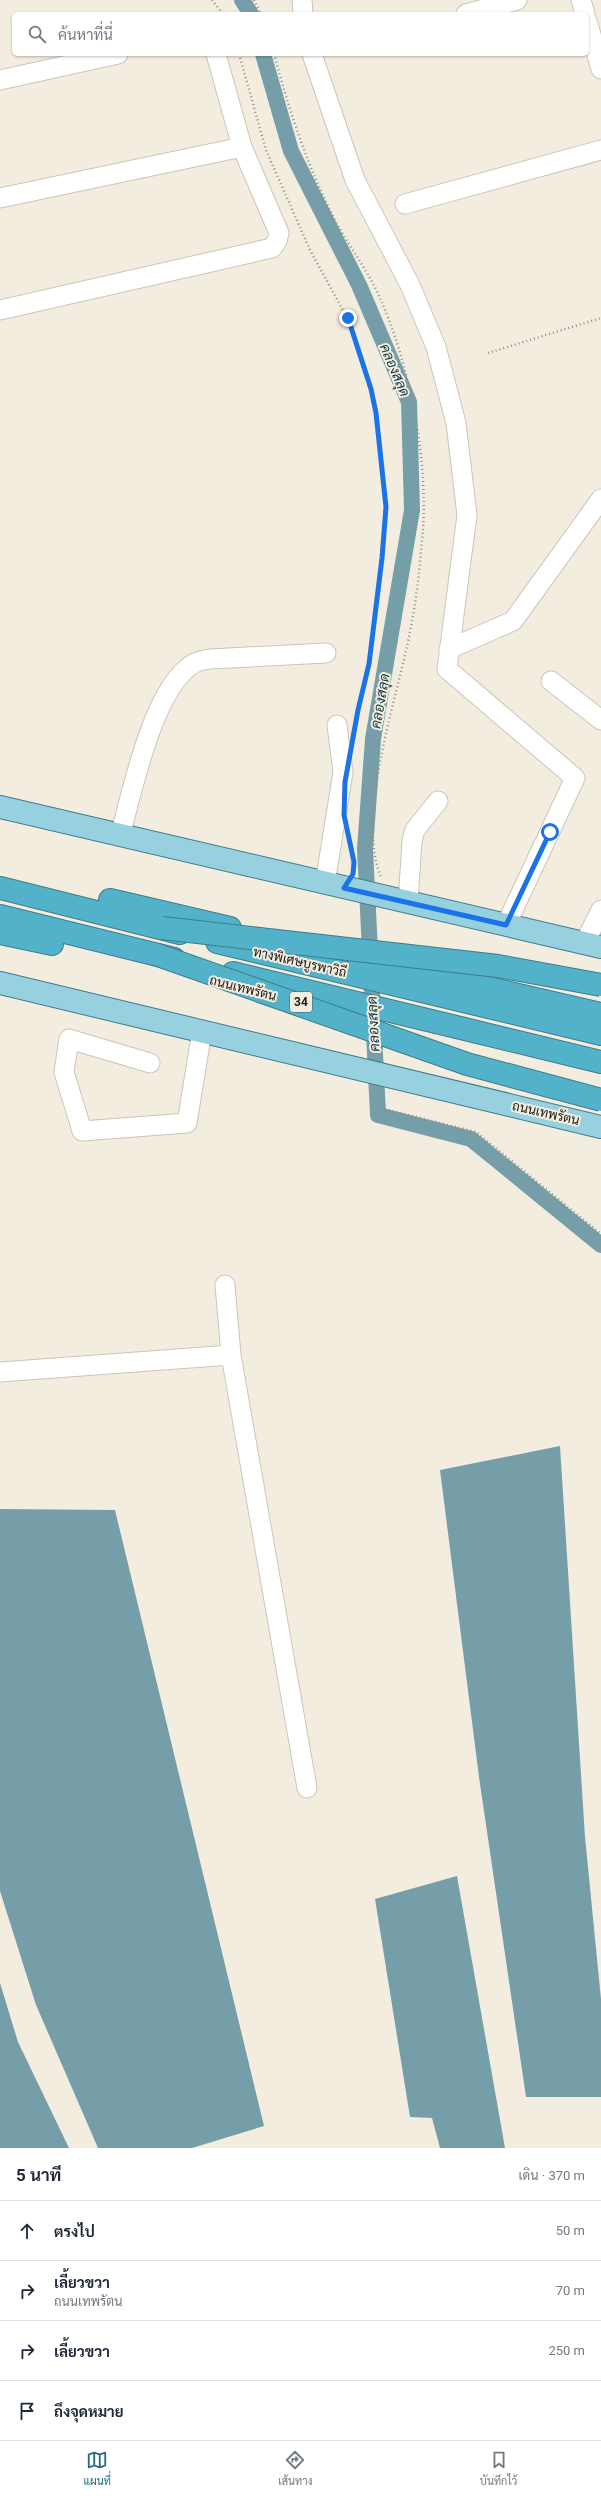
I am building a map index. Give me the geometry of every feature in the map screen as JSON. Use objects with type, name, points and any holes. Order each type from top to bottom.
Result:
[{"type":"highway","points":[[0,873],[601,1014]]},
{"type":"highway","name":"ทางพิเศษบูรพาวิถี","points":[[0,888],[601,1034]]},
{"type":"highway","name":"ทางพิเศษบูรพาวิถี","points":[[0,916],[601,1062]]},
{"type":"highway","points":[[162,928],[498,966],[601,985]]},
{"type":"highway","name":"ถนนเทพรัตน","points":[[0,933],[162,968],[601,1077]]},
{"type":"highway","points":[[155,954],[467,1064],[601,1100]]},
{"type":"main road","points":[[0,807],[386,898],[409,894],[506,925],[592,945]]},
{"type":"main road","name":"ถนนเทพรัตน","points":[[0,983],[601,1127]]},
{"type":"street","points":[[302,0],[303,12]]},
{"type":"street","points":[[473,12],[517,0]]},
{"type":"street","points":[[581,0],[584,12]]},
{"type":"street","points":[[589,28],[601,70]]},
{"type":"street","points":[[0,80],[109,56]]},
{"type":"street","points":[[0,310],[272,248],[277,241],[279,233],[242,147],[217,56]]},
{"type":"street","points":[[313,56],[355,180],[410,285],[436,347],[456,423],[467,515],[446,669],[575,778],[506,925]]},
{"type":"street","points":[[0,198],[242,147]]},
{"type":"street","points":[[405,204],[601,150]]},
{"type":"street","points":[[449,649],[513,621],[601,499]]},
{"type":"street","points":[[120,836],[149,729],[183,672],[194,663],[210,659],[326,653]]},
{"type":"street","points":[[551,681],[601,720]]},
{"type":"street","points":[[341,887],[342,772],[345,728]]},
{"type":"street","points":[[409,894],[412,841],[415,830],[438,801]]},
{"type":"street","points":[[592,945],[601,910]]},
{"type":"street","points":[[150,1063],[69,1040],[64,1072],[82,1131],[187,1123],[202,1031]]},
{"type":"street","points":[[225,1285],[231,1355],[307,1788]]},
{"type":"street","points":[[0,1372],[231,1355]]},
{"type":"path","points":[[212,0],[221,12]]},
{"type":"path","points":[[254,0],[260,12]]},
{"type":"path","points":[[240,56],[266,150],[310,250],[350,323],[371,389],[376,413],[385,491],[385,521],[369,664],[345,728]]},
{"type":"path","points":[[275,56],[292,114],[316,180],[333,217],[380,296],[392,330],[415,409],[423,494],[423,527],[417,591],[410,631],[377,780],[373,818],[380,875],[409,894]]},
{"type":"path","points":[[488,353],[601,318]]},
{"type":"path","points":[[341,887],[352,877],[354,870],[349,841]]},
{"type":"path","points":[[398,1078],[383,1092],[385,1109],[476,1132],[601,1234]]},
{"type":"water","points":[[560,1446],[585,1837],[601,1999],[601,2097],[526,2097],[479,1777],[440,1470]]},
{"type":"water","points":[[0,1509],[115,1510],[264,2126],[192,2148],[98,2148],[36,2005],[0,1891]]},
{"type":"water","points":[[457,1876],[505,2148],[440,2148],[432,2118],[410,2117],[375,1899]]},
{"type":"water","points":[[0,1983],[18,2042],[69,2148],[0,2148]]},
{"type":"waterway","name":"คลองสลุด","points":[[242,0],[250,12]]},
{"type":"waterway","name":"คลองสลุด","points":[[264,56],[291,151],[359,285],[409,402],[412,510],[373,739],[365,849],[378,1115],[471,1139],[601,1245]]},
{"type":"route","points":[[348,318],[371,389],[376,413],[386,507],[382,558],[369,664],[351,743],[345,782],[344,815],[354,862],[354,870],[352,877],[344,888],[506,925],[550,832]]}]
